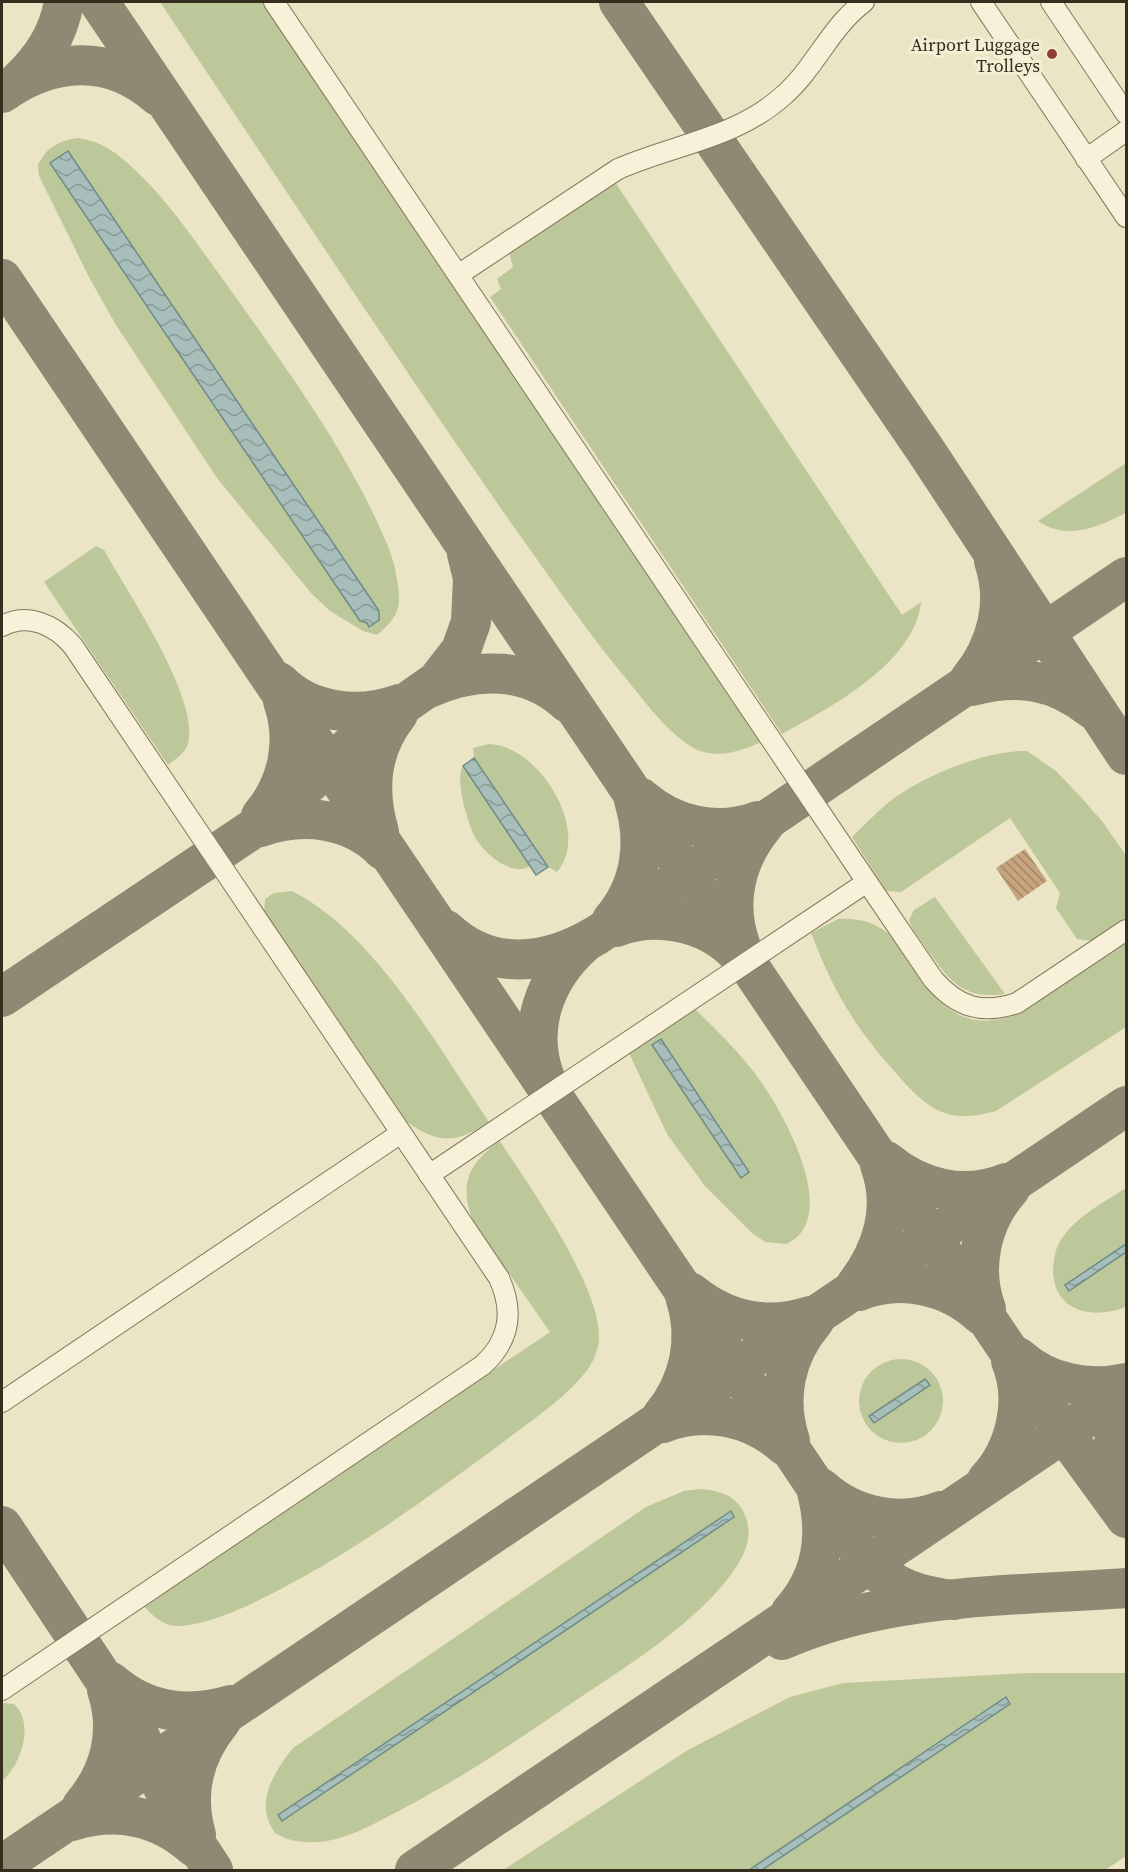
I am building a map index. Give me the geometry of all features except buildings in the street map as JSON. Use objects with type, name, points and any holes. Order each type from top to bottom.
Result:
[{"type":"lane","points":[[274,2],[933,980],[955,1001],[979,1010],[1005,1007],[1017,1003],[1126,930]]},
{"type":"lane","points":[[458,275],[618,169],[643,158],[722,134],[753,119],[786,94],[844,20],[864,2]]},
{"type":"lane","points":[[981,2],[1126,218]]},
{"type":"lane","points":[[1051,2],[1126,114]]},
{"type":"lane","points":[[1086,159],[1126,131]]},
{"type":"lane","points":[[2,626],[19,621],[44,623],[55,628],[73,646],[500,1278],[509,1304],[506,1335],[492,1357],[478,1369],[2,1689]]},
{"type":"lane","points":[[429,1176],[867,882]]},
{"type":"lane","points":[[2,1402],[401,1133]]},
{"type":"green space","points":[[160,2],[262,2],[762,742],[724,754],[696,749],[671,731],[644,701],[572,609],[516,530],[381,333]]},
{"type":"green space","points":[[78,138],[98,143],[115,153],[162,198],[271,346],[335,443],[372,510],[395,570],[399,597],[398,609],[377,635],[363,631],[330,611],[311,593],[217,478],[116,325],[91,281],[39,176],[38,165],[49,149],[59,143]]},
{"type":"green space","points":[[615,182],[902,615],[921,602],[915,624],[904,645],[887,663],[868,681],[824,711],[782,734],[490,297],[501,289],[497,279],[513,267],[509,252]]},
{"type":"green space","points":[[1126,463],[1126,513],[1093,527],[1071,531],[1049,527],[1038,521]]},
{"type":"green space","points":[[96,546],[104,550],[160,647],[184,703],[189,727],[187,746],[168,765],[44,582]]},
{"type":"green space","points":[[489,744],[508,748],[526,759],[542,774],[555,793],[564,814],[568,835],[566,855],[557,872],[548,867],[474,758],[473,748]]},
{"type":"green space","points":[[1027,751],[1056,771],[1078,794],[1102,821],[1125,854],[1126,918],[1092,941],[1077,939],[1056,908],[1060,893],[1010,818],[901,892],[886,891],[852,837],[887,803],[922,781],[975,759]]},
{"type":"green space","points":[[463,766],[530,866],[523,869],[508,867],[480,845],[469,823],[461,791],[460,780]]},
{"type":"green space","points":[[292,891],[322,910],[350,934],[377,963],[426,1027],[489,1122],[458,1137],[439,1138],[407,1122],[264,912],[265,899],[274,893]]},
{"type":"green space","points":[[935,897],[1005,994],[990,995],[967,991],[942,970],[926,948],[909,920],[914,910]]},
{"type":"green space","points":[[838,919],[864,921],[888,933],[928,988],[942,1003],[958,1014],[977,1020],[999,1019],[1025,1011],[1126,942],[1126,1027],[996,1111],[969,1116],[955,1116],[942,1112],[917,1096],[881,1056],[846,1008],[811,933]]},
{"type":"green space","points":[[695,1009],[723,1037],[761,1082],[789,1130],[801,1157],[808,1185],[809,1209],[803,1230],[786,1244],[765,1242],[752,1233],[705,1186],[667,1134],[629,1053]],"holes":[[[661,1039],[749,1172],[741,1178],[652,1045]]]},
{"type":"green space","points":[[500,1141],[564,1241],[591,1299],[598,1325],[598,1347],[584,1374],[554,1404],[531,1422],[409,1510],[330,1562],[275,1592],[212,1620],[175,1626],[155,1617],[143,1605],[550,1332],[474,1223],[469,1210],[467,1187],[473,1167],[489,1149]]},
{"type":"green space","points":[[1126,1188],[1126,1244],[1066,1285],[1069,1290],[1126,1252],[1126,1307],[1100,1313],[1077,1309],[1067,1303],[1055,1284],[1053,1269],[1058,1246],[1065,1234],[1081,1218]]},
{"type":"green space","points":[[893,1359],[909,1359],[925,1366],[936,1377],[943,1393],[940,1417],[931,1431],[909,1443],[893,1443],[877,1436],[866,1425],[859,1409],[859,1393],[866,1377],[877,1366]]},
{"type":"green space","points":[[701,1489],[722,1493],[739,1504],[748,1523],[746,1548],[727,1579],[708,1601],[662,1641],[505,1748],[382,1820],[349,1835],[323,1841],[290,1840],[275,1833],[266,1811],[266,1800],[273,1778],[293,1748],[646,1507],[684,1491]]},
{"type":"green space","points":[[1029,1673],[1126,1673],[1126,1856],[1105,1870],[762,1870],[1010,1704],[1006,1698],[749,1870],[503,1870],[688,1750],[790,1697],[843,1683]]},
{"type":"green space","points":[[2,1703],[14,1704],[24,1722],[24,1732],[20,1755],[2,1781]]},
{"type":"water","points":[[68,151],[379,611],[379,620],[369,627],[367,623],[360,621],[50,163]]},
{"type":"water","points":[[474,758],[548,867],[536,875],[463,766]]},
{"type":"water","points":[[661,1039],[749,1172],[741,1178],[652,1045]]},
{"type":"water","points":[[1126,1244],[1126,1252],[1069,1291],[1065,1285]]},
{"type":"water","points":[[925,1379],[930,1385],[874,1423],[869,1416]]},
{"type":"water","points":[[731,1511],[734,1517],[282,1821],[278,1815]]},
{"type":"water","points":[[1006,1697],[1010,1704],[762,1870],[749,1870]]},
{"type":"taxiway","points":[[19,81],[48,45],[58,25],[64,2]]},
{"type":"taxiway","points":[[99,2],[1064,1433],[1126,1518]]},
{"type":"taxiway","points":[[619,2],[926,451],[1126,755]]},
{"type":"taxiway","points":[[2,93],[21,81],[41,73],[60,67],[80,65],[120,72],[158,96]]},
{"type":"taxiway","points":[[2,279],[868,1564],[908,1590],[954,1600]]},
{"type":"taxiway","points":[[2,997],[275,814],[369,729],[437,681],[461,650],[471,622],[473,578],[467,554]]},
{"type":"taxiway","points":[[970,679],[987,652],[997,623],[1000,592],[994,561]]},
{"type":"taxiway","points":[[446,930],[463,944],[500,958],[520,960],[539,958],[578,945],[597,935],[1126,577]]},
{"type":"taxiway","points":[[429,688],[465,676],[501,674],[519,676],[536,682],[568,703]]},
{"type":"taxiway","points":[[972,686],[1005,680],[1035,682],[1064,691],[1092,709]]},
{"type":"taxiway","points":[[279,682],[291,693],[305,701],[336,710],[368,711],[399,704]]},
{"type":"taxiway","points":[[261,816],[278,790],[287,762],[289,731],[283,701]]},
{"type":"taxiway","points":[[379,832],[373,801],[373,771],[382,741],[398,714]]},
{"type":"taxiway","points":[[641,798],[667,816],[696,826],[727,828],[758,821]]},
{"type":"taxiway","points":[[612,920],[630,893],[639,863],[640,832],[634,800]]},
{"type":"taxiway","points":[[261,827],[293,820],[326,821],[356,831],[383,850]]},
{"type":"taxiway","points":[[741,947],[734,914],[736,883],[746,853],[764,825]]},
{"type":"taxiway","points":[[616,927],[647,920],[679,922],[709,932],[735,951]]},
{"type":"taxiway","points":[[545,1078],[538,1041],[543,1005],[558,972],[583,944]]},
{"type":"taxiway","points":[[2,1865],[1126,1106]]},
{"type":"taxiway","points":[[886,1161],[913,1179],[943,1189],[974,1191],[1006,1183]]},
{"type":"taxiway","points":[[856,1285],[873,1258],[884,1228],[887,1197],[880,1165]]},
{"type":"taxiway","points":[[986,1309],[979,1277],[979,1261],[992,1215],[1010,1189]]},
{"type":"taxiway","points":[[859,1291],[891,1283],[923,1285],[954,1296],[981,1315]]},
{"type":"taxiway","points":[[690,1292],[717,1310],[747,1320],[778,1322],[810,1316]]},
{"type":"taxiway","points":[[662,1416],[679,1389],[689,1359],[691,1328],[685,1296]]},
{"type":"taxiway","points":[[790,1441],[784,1409],[786,1378],[796,1348],[814,1321]]},
{"type":"taxiway","points":[[1018,1357],[1042,1374],[1069,1383],[1097,1386],[1126,1383]]},
{"type":"taxiway","points":[[987,1480],[1005,1454],[1016,1423],[1018,1392],[1011,1361]]},
{"type":"taxiway","points":[[415,1870],[1126,1391]]},
{"type":"taxiway","points":[[1120,1505],[1114,1478],[1113,1453],[1117,1428],[1126,1403]]},
{"type":"taxiway","points":[[663,1423],[695,1415],[727,1417],[758,1428],[785,1446]]},
{"type":"taxiway","points":[[821,1488],[847,1506],[878,1516],[909,1518],[941,1511]]},
{"type":"taxiway","points":[[791,1612],[810,1585],[820,1555],[822,1524],[817,1492]]},
{"type":"taxiway","points":[[2,1526],[135,1726],[173,1809],[213,1870]]},
{"type":"taxiway","points":[[782,1640],[865,1613],[908,1605],[951,1599],[1126,1588]]},
{"type":"taxiway","points":[[111,1682],[138,1700],[168,1710],[199,1711],[231,1705]]},
{"type":"taxiway","points":[[82,1806],[100,1780],[110,1751],[113,1721],[107,1690]]},
{"type":"taxiway","points":[[196,1835],[191,1804],[194,1775],[204,1747],[221,1721]]},
{"type":"taxiway","points":[[72,1821],[105,1815],[137,1817],[167,1828],[194,1847]]},
{"type":"place","name":"Airport Luggage Trolleys","points":[[1052,54]]}]
